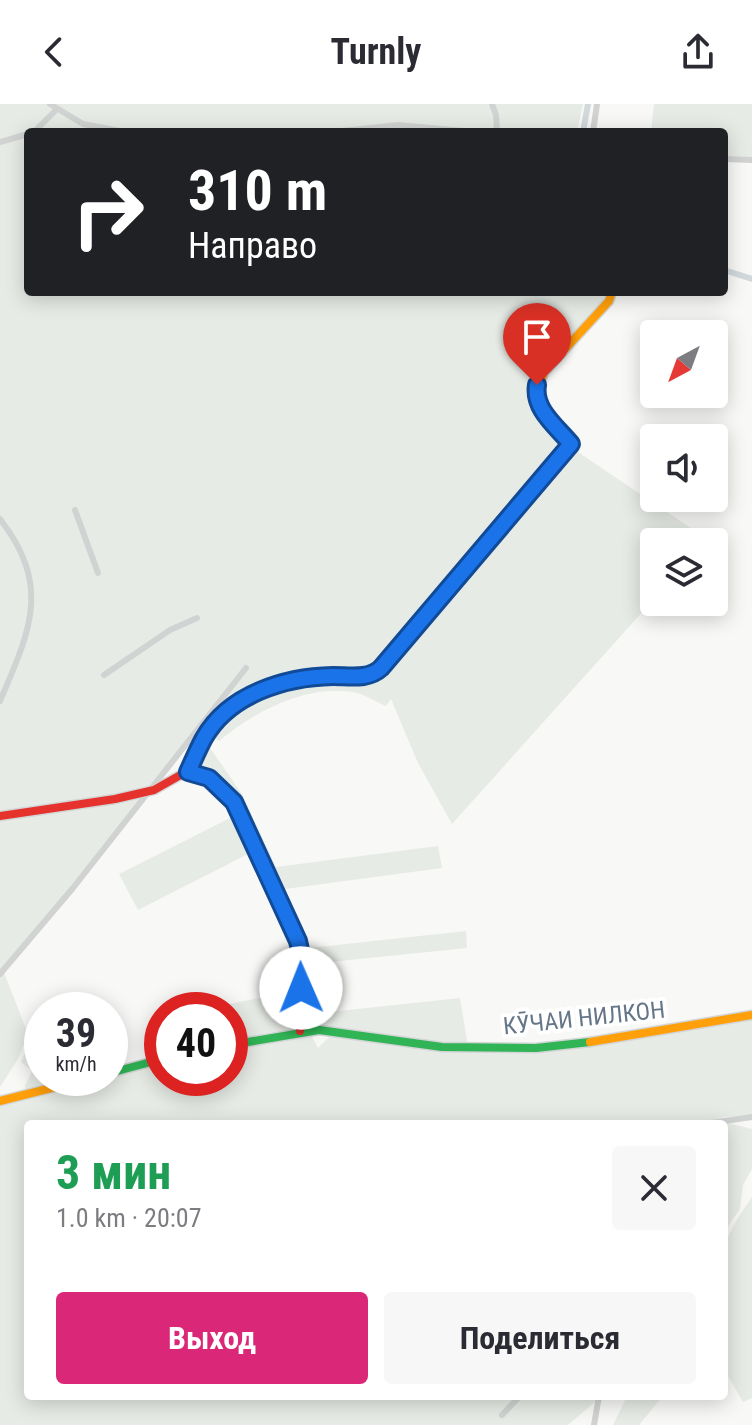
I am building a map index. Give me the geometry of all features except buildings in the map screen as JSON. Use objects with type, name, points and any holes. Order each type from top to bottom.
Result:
[{"type":"street","points":[[492,104],[497,128]]},
{"type":"street","points":[[594,128],[597,104]]},
{"type":"street","points":[[37,128],[53,107],[83,124],[104,128]]},
{"type":"street","points":[[375,128],[407,125],[436,128]]},
{"type":"street","points":[[0,142],[24,135]]},
{"type":"street","points":[[728,159],[752,160]]},
{"type":"street","points":[[0,816],[148,791],[188,772],[203,740],[220,717],[267,688],[300,679],[365,676],[381,668],[571,444],[541,410],[536,396],[537,385],[544,372],[611,296]]},
{"type":"street","points":[[75,510],[98,573]]},
{"type":"street","points":[[0,519],[17,542],[28,566],[33,603],[26,640],[0,701]]},
{"type":"street","points":[[104,675],[163,634],[197,618]]},
{"type":"street","points":[[0,974],[246,668]]},
{"type":"street","points":[[188,772],[209,778],[234,802],[292,924],[302,959],[300,1031]]},
{"type":"street","name":"КӮЧАИ НИЛКОН","points":[[248,1041],[300,1031],[342,1031],[442,1047],[536,1048],[627,1037],[752,1015]]},
{"type":"street","points":[[0,1101],[24,1095]]},
{"type":"street","points":[[728,1120],[752,1117]]},
{"type":"street","points":[[502,1415],[516,1400]]},
{"type":"street","points":[[594,1425],[598,1400]]},
{"type":"shaded area","points":[[0,104],[583,104],[578,128],[24,128],[24,296],[608,296],[554,361],[534,394],[569,446],[640,494],[640,512],[667,512],[691,528],[640,528],[640,615],[452,824],[418,763],[391,699],[386,706],[357,693],[320,692],[265,710],[219,741],[202,729],[3,970],[24,1024],[24,1044],[0,1087]]},
{"type":"shaded area","points":[[654,104],[752,104],[752,159],[728,158],[728,128],[651,128]]},
{"type":"shaded area","points":[[203,746],[210,748],[242,794],[276,867],[438,846],[442,868],[285,889],[286,896],[281,898],[235,802],[197,774]]},
{"type":"shaded area","points":[[234,816],[252,852],[138,910],[119,874]]},
{"type":"shaded area","points":[[466,931],[467,948],[311,964],[309,948]]},
{"type":"shaded area","points":[[302,989],[302,1015],[460,998],[468,1046],[424,1043],[341,1030],[272,1032],[248,1038],[248,1000]]},
{"type":"shaded area","points":[[752,1019],[752,1116],[713,1120],[24,1120],[24,1400],[597,1400],[568,1425],[0,1425],[0,1104],[32,1096],[128,1096],[128,1072],[144,1068],[144,1096],[248,1096],[248,1044],[309,1031],[318,1048],[331,1035],[532,1052]]},
{"type":"shaded area","points":[[728,1123],[752,1129],[752,1169],[743,1185],[740,1209],[728,1226]]},
{"type":"shaded area","points":[[752,1197],[752,1398],[743,1402],[728,1376],[728,1238]]},
{"type":"shaded area","points":[[625,1400],[660,1400],[639,1425],[613,1425]]},
{"type":"waterway","points":[[584,128],[588,104]]},
{"type":"waterway","points":[[728,271],[752,279]]},
{"type":"traffic: fast","points":[[188,772],[214,730],[229,713],[263,690],[283,682],[364,675],[381,668],[571,444],[545,414]]},
{"type":"traffic: fast","points":[[248,1042],[319,1030],[442,1047],[536,1048],[590,1042]]},
{"type":"traffic: fast","points":[[128,1068],[144,1064]]},
{"type":"traffic: slow","points":[[545,414],[537,393],[544,372],[611,296]]},
{"type":"traffic: slow","points":[[590,1042],[752,1015]]},
{"type":"traffic: slow","points":[[0,1101],[24,1095]]},
{"type":"traffic: jam","points":[[0,816],[154,790],[184,773],[196,772],[214,782],[234,802],[298,941],[303,963],[300,1031]]},
{"type":"route","points":[[301,988],[302,951],[234,802],[209,778],[188,772],[203,740],[220,717],[252,696],[267,688],[300,679],[365,676],[381,668],[408,632],[571,444],[541,410],[536,396],[537,385]]}]
